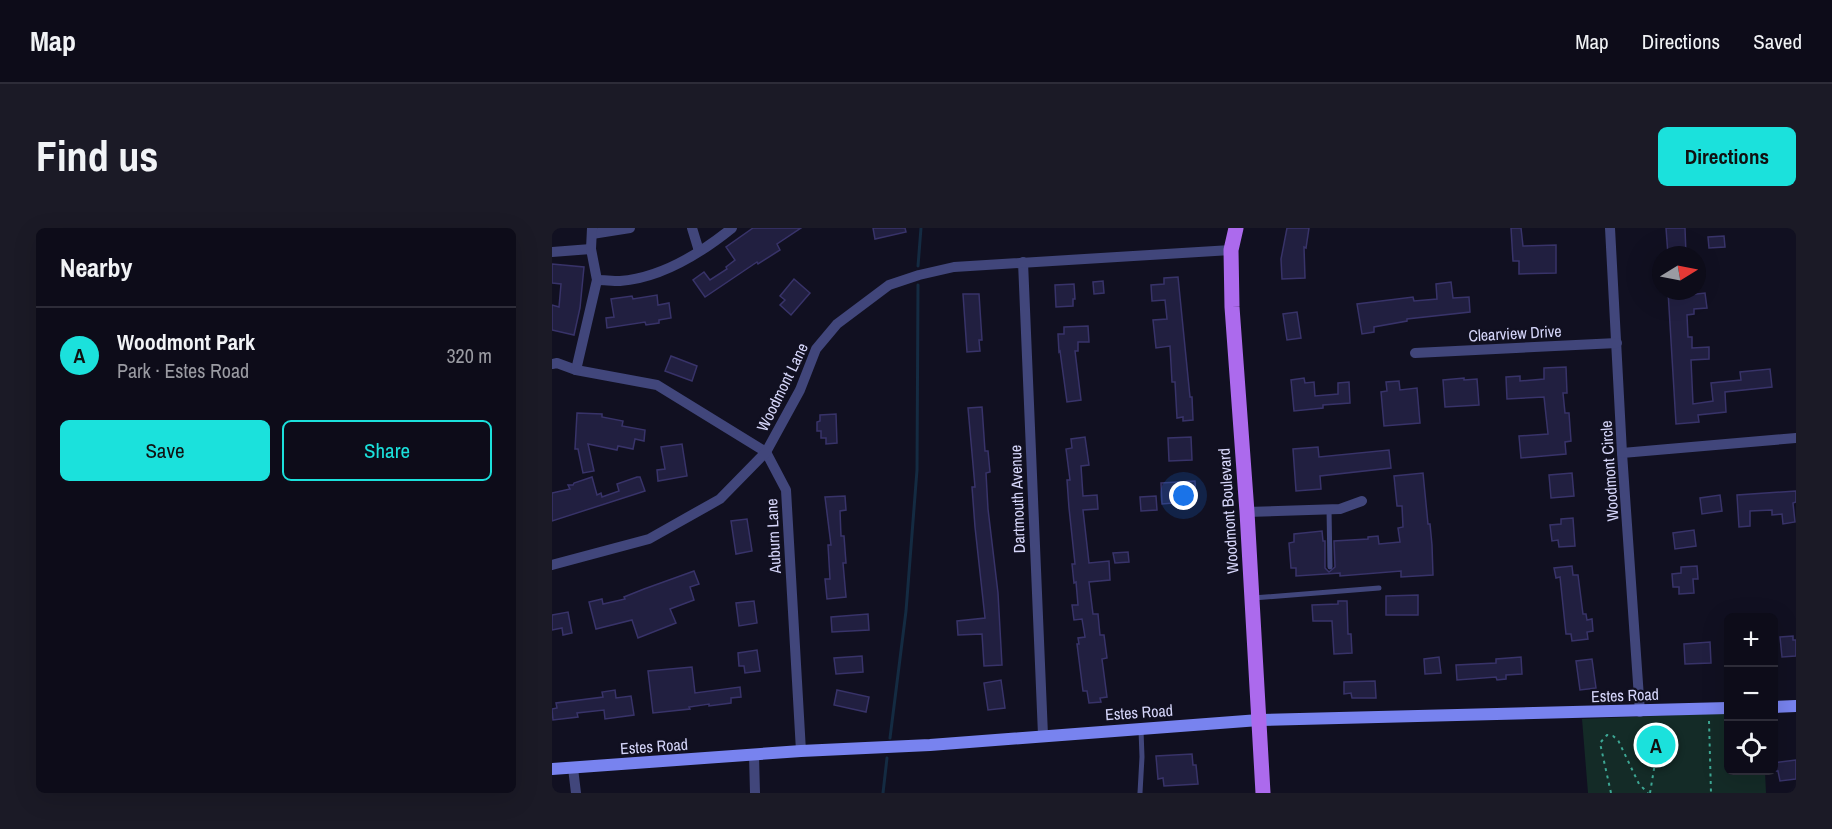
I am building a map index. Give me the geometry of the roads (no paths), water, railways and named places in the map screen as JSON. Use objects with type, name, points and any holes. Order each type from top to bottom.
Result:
[{"type":"main road","name":"Woodmont Boulevard","points":[[1236,228],[1232,250],[1232,307],[1263,793]]},
{"type":"main road","points":[[1778,707],[1796,706]]},
{"type":"main road","name":"Estes Road","points":[[552,769],[801,751],[930,746],[1043,735],[1258,720],[1724,708]]},
{"type":"street","points":[[576,370],[597,280],[591,249],[592,231],[630,228]]},
{"type":"street","points":[[692,228],[699,251]]},
{"type":"street","points":[[597,280],[620,281],[668,268],[715,242],[732,228]]},
{"type":"street","name":"Woodmont Circle","points":[[1610,228],[1640,712]]},
{"type":"street","points":[[552,252],[591,249]]},
{"type":"street","name":"Woodmont Lane","points":[[552,565],[649,539],[720,499],[766,452],[800,390],[816,349],[837,324],[889,285],[954,267],[1232,250]]},
{"type":"street","name":"Dartmouth Avenue","points":[[1023,262],[1043,735]]},
{"type":"street","name":"Clearview Drive","points":[[1415,353],[1617,343]]},
{"type":"street","points":[[552,364],[557,363],[576,370],[657,385],[766,452]]},
{"type":"street","points":[[1623,453],[1796,438]]},
{"type":"street","name":"Auburn Lane","points":[[766,452],[786,490],[801,751]]},
{"type":"street","points":[[1246,512],[1340,509],[1362,501]]},
{"type":"street","points":[[749,793],[755,788],[754,755]]},
{"type":"street","points":[[573,768],[576,793]]},
{"type":"lane","points":[[1329,509],[1330,567]]},
{"type":"lane","points":[[1251,598],[1379,588]]},
{"type":"lane","points":[[1140,793],[1141,728]]},
{"type":"waterway","points":[[918,266],[921,228]]},
{"type":"waterway","points":[[890,738],[906,611],[917,470],[918,285]]},
{"type":"waterway","points":[[883,793],[887,758]]},
{"type":"place","name":"Woodmont Park","points":[[1656,745]]}]
